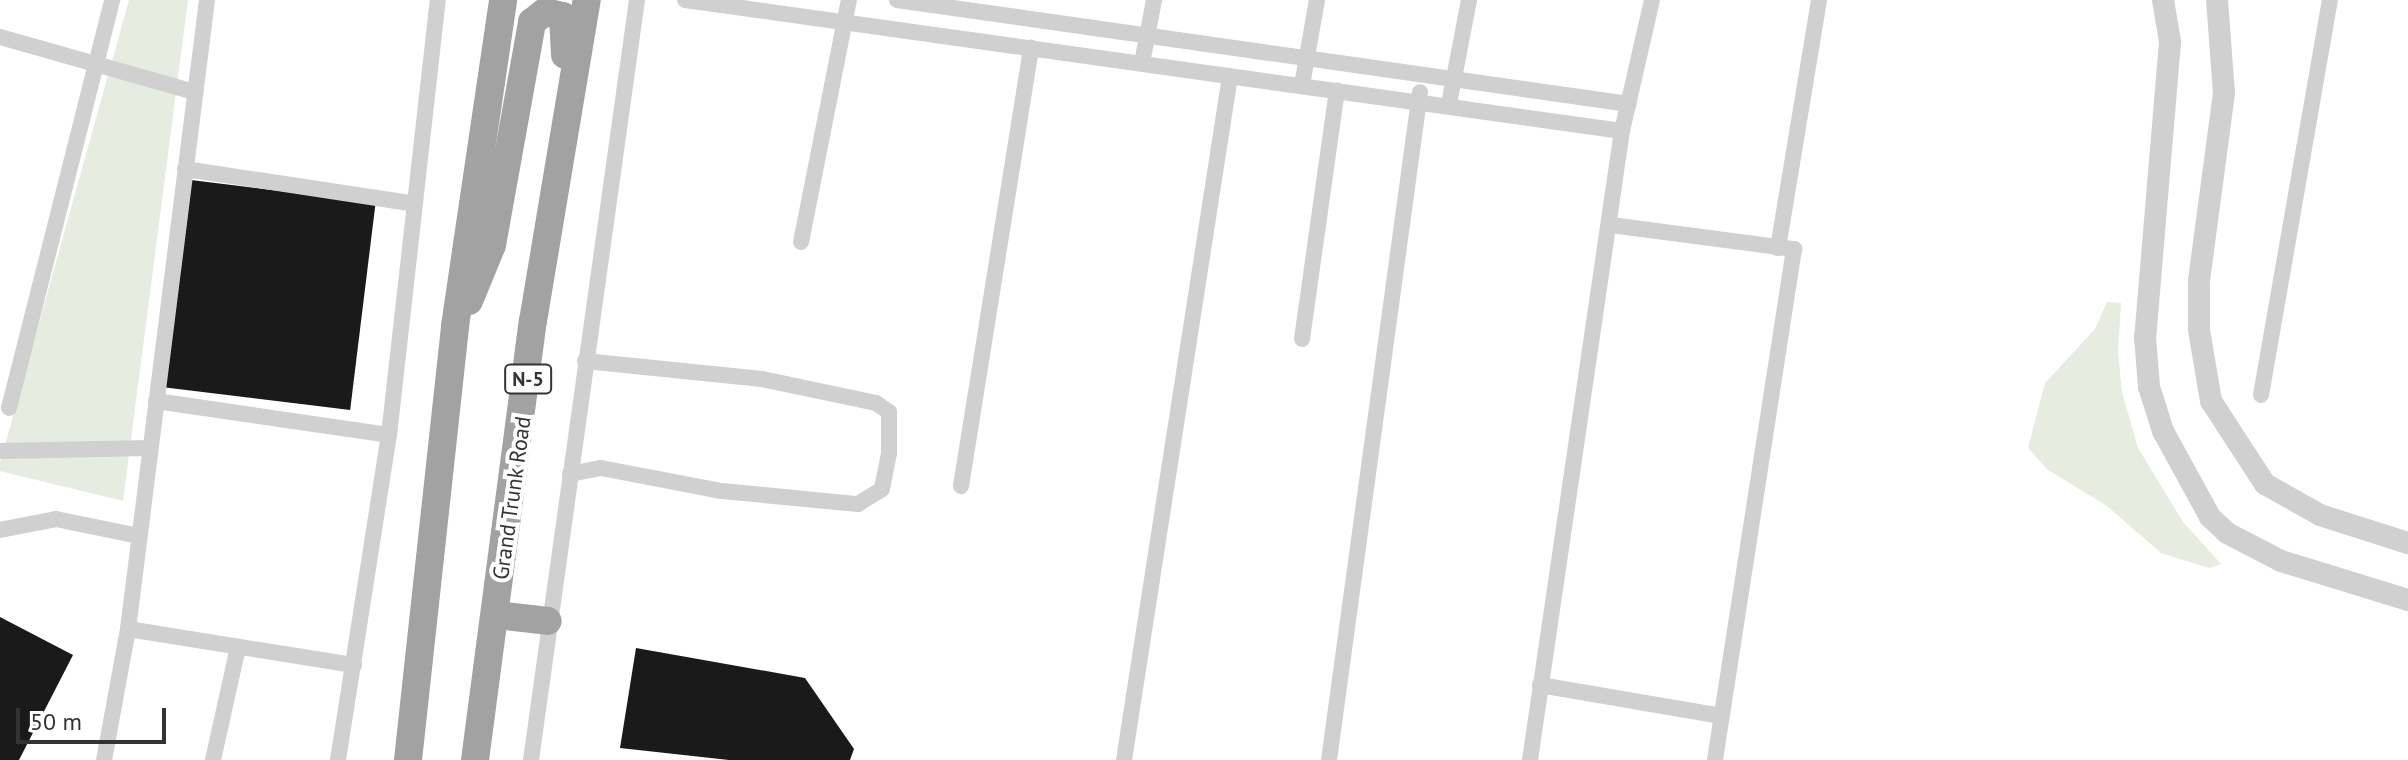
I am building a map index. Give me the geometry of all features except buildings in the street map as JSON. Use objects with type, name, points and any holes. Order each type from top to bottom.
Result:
[{"type":"highway","points":[[408,760],[455,326],[503,0]]},
{"type":"highway","name":"Grand Trunk Road","points":[[475,760],[497,615],[533,321],[587,0]]},
{"type":"highway","points":[[455,326],[492,245],[532,22],[545,12],[555,12],[567,29],[532,238],[533,321]]},
{"type":"highway","points":[[497,615],[548,621]]},
{"type":"street","points":[[9,408],[112,0]]},
{"type":"street","points":[[104,760],[128,629],[207,0]]},
{"type":"street","points":[[338,760],[389,435],[411,203],[438,0]]},
{"type":"street","points":[[531,760],[637,0]]},
{"type":"street","points":[[685,0],[1449,104],[1622,131]]},
{"type":"street","points":[[801,242],[849,0]]},
{"type":"street","points":[[897,0],[1307,62],[1629,104]]},
{"type":"street","points":[[1142,63],[1154,0]]},
{"type":"street","points":[[1302,85],[1317,0]]},
{"type":"street","points":[[1449,104],[1469,0]]},
{"type":"street","points":[[1530,760],[1611,225],[1622,131],[1652,0]]},
{"type":"street","points":[[1778,248],[1819,0]]},
{"type":"street","points":[[2163,0],[2170,42],[2145,337],[2149,387],[2163,431],[2210,517],[2227,533],[2281,561],[2408,600]]},
{"type":"street","points":[[2217,0],[2224,93],[2199,293],[2199,330],[2211,401],[2265,484],[2320,515],[2408,543]]},
{"type":"street","points":[[2261,395],[2330,0]]},
{"type":"street","points":[[0,37],[195,92]]},
{"type":"street","points":[[961,486],[1031,48]]},
{"type":"street","points":[[1124,760],[1230,76]]},
{"type":"street","points":[[1329,760],[1423,77]]},
{"type":"street","points":[[1302,339],[1337,90]]},
{"type":"street","points":[[185,169],[411,203]]},
{"type":"street","points":[[1611,225],[1794,249],[1715,760]]},
{"type":"street","points":[[570,474],[601,468],[722,491],[858,504],[871,500],[882,489],[889,454],[889,412],[876,403],[762,379],[585,361]]},
{"type":"street","points":[[156,401],[389,435]]},
{"type":"street","points":[[0,451],[150,448]]},
{"type":"street","points":[[0,530],[56,519],[139,536]]},
{"type":"street","points":[[128,629],[354,665]]},
{"type":"street","points":[[213,760],[238,647]]},
{"type":"street","points":[[1540,685],[1721,716]]},
{"type":"shaded area","points":[[129,0],[188,0],[123,501],[0,471],[0,463]]},
{"type":"shaded area","points":[[2107,302],[2121,303],[2118,352],[2122,392],[2138,448],[2183,522],[2221,564],[2209,568],[2161,553],[2107,506],[2048,470],[2028,448],[2045,383],[2095,329]]}]
